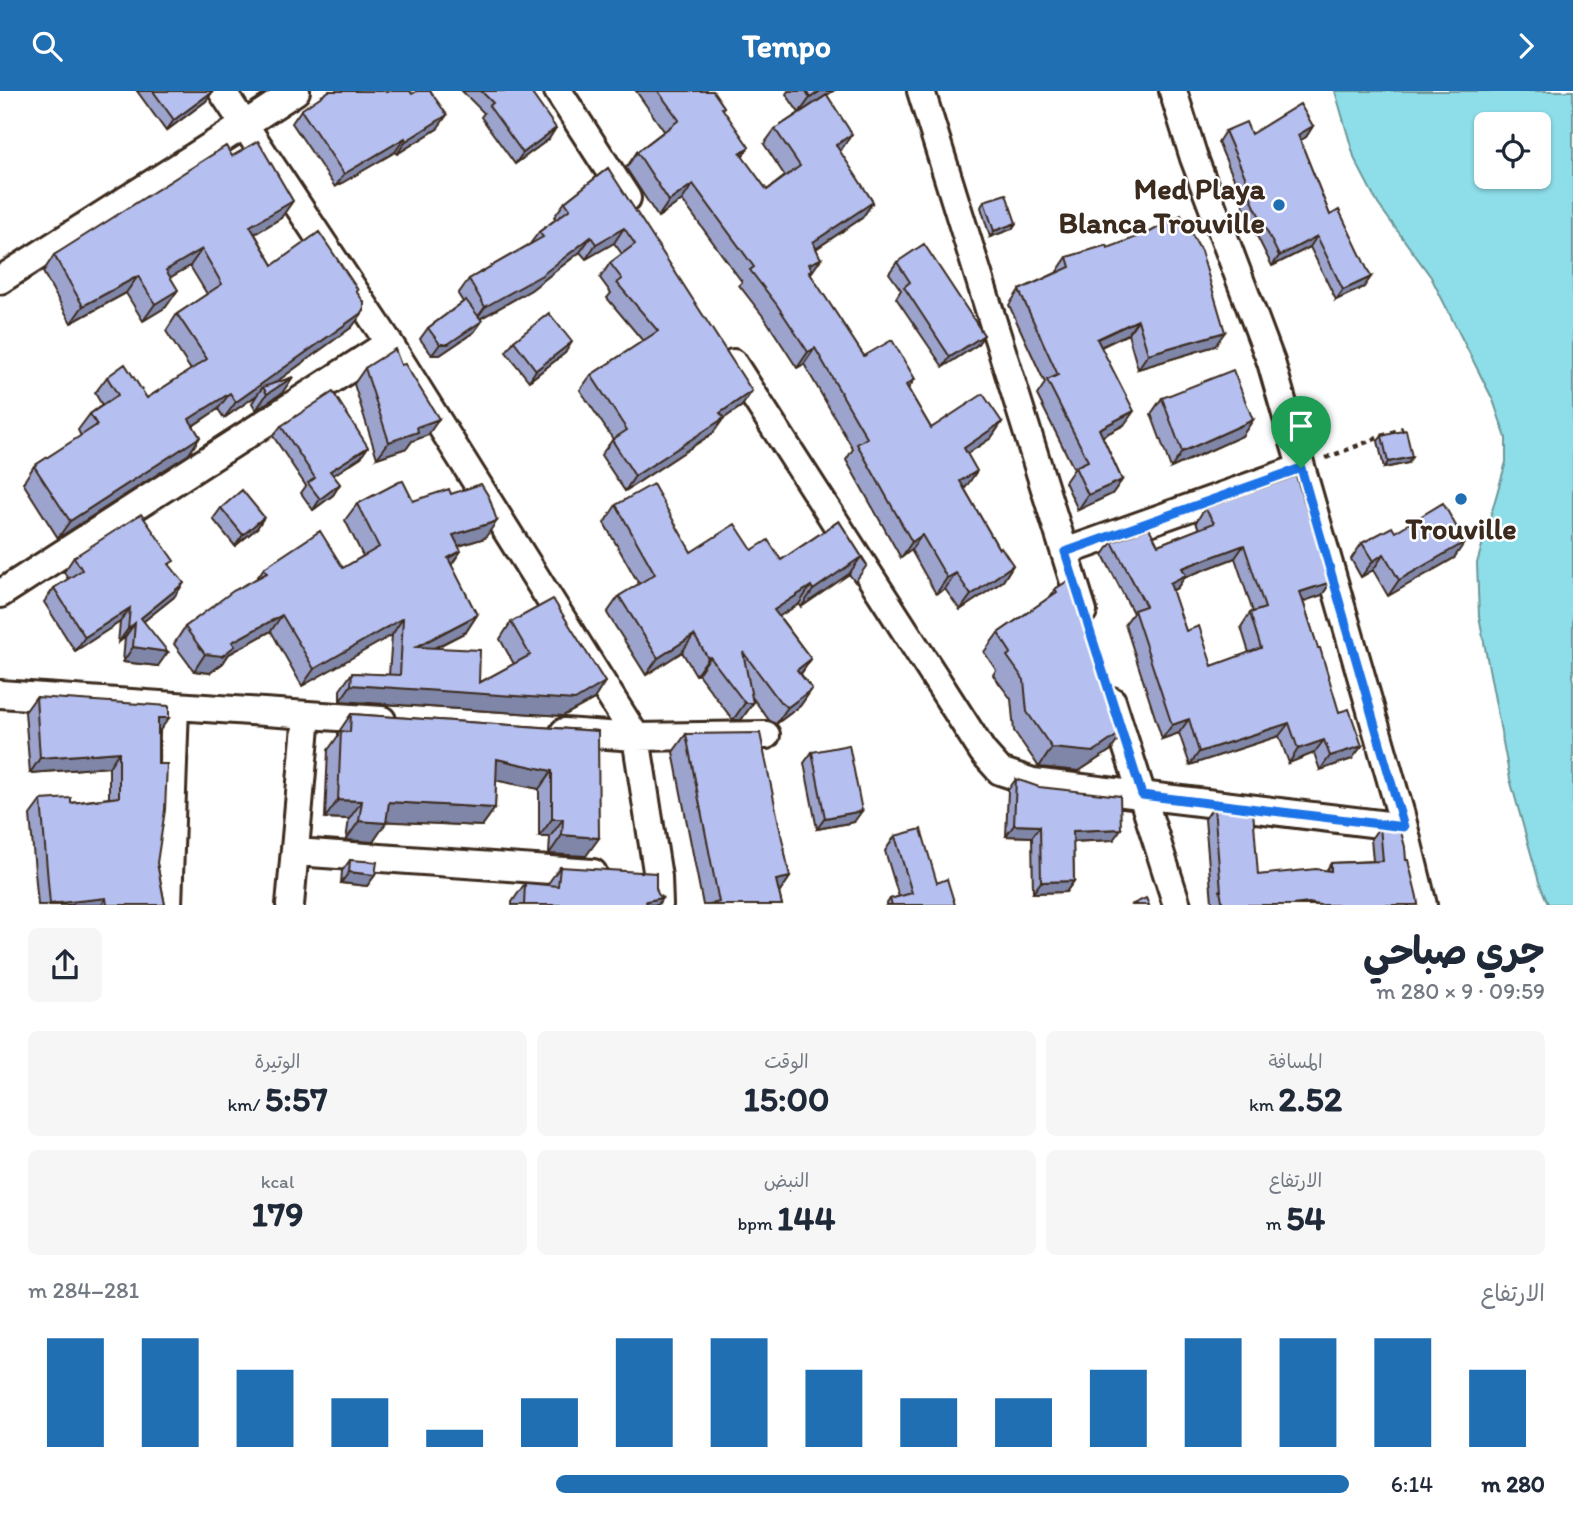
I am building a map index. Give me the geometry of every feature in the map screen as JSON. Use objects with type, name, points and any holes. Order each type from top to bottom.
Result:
[{"type":"street","points":[[222,91],[389,342],[636,737],[658,877],[659,905]]},
{"type":"street","points":[[0,280],[296,91]]},
{"type":"street","points":[[558,91],[640,218]]},
{"type":"street","points":[[921,91],[1089,629]]},
{"type":"street","points":[[1173,91],[1194,158],[1271,362],[1404,827],[1423,905]]},
{"type":"street","points":[[0,594],[389,342]]},
{"type":"street","points":[[722,346],[983,752],[1000,771],[1033,782],[1404,827]]},
{"type":"street","points":[[1065,552],[1301,468]]},
{"type":"street","points":[[1105,680],[1177,905]]},
{"type":"street","points":[[0,694],[403,722]]},
{"type":"street","points":[[168,905],[175,706]]},
{"type":"street","points":[[290,905],[307,715]]},
{"type":"street","points":[[540,731],[636,737],[766,734]]},
{"type":"street","points":[[296,852],[658,877]]},
{"type":"path","points":[[1301,468],[1403,428]]},
{"type":"water","points":[[1335,91],[1573,91],[1573,904],[1548,904],[1539,882],[1510,779],[1479,616],[1477,563],[1506,462],[1506,438],[1493,400],[1431,277],[1378,204],[1355,160]]},
{"type":"building","points":[[153,91],[213,91],[174,120]]},
{"type":"building","points":[[329,91],[410,91],[412,94],[417,91],[430,91],[447,115],[406,141],[405,138],[344,174],[301,110]]},
{"type":"building","points":[[481,91],[530,91],[556,128],[523,153],[489,106],[493,103]]},
{"type":"building","points":[[658,91],[713,91],[749,147],[740,153],[767,190],[800,166],[775,129],[827,95],[852,134],[836,145],[873,202],[813,242],[821,259],[809,264],[812,269],[809,272],[864,356],[892,340],[915,379],[906,385],[931,428],[983,394],[1002,422],[964,448],[977,471],[960,481],[999,549],[1001,547],[1013,565],[971,595],[956,573],[947,578],[922,535],[912,542],[857,444],[867,438],[815,348],[808,352],[750,270],[754,267],[693,184],[669,201],[637,152],[679,120]]},
{"type":"building","points":[[806,91],[820,91],[810,98]]},
{"type":"building","points":[[1300,104],[1313,126],[1298,135],[1330,215],[1339,210],[1371,277],[1343,290],[1317,236],[1279,256],[1254,205],[1248,189],[1250,188],[1225,131],[1246,122],[1251,134]]},
{"type":"building","points":[[258,141],[293,201],[250,226],[273,265],[319,232],[358,290],[356,291],[364,302],[364,311],[236,402],[230,393],[189,419],[200,437],[70,521],[34,466],[97,425],[90,414],[118,395],[107,377],[125,364],[147,398],[207,359],[177,314],[222,284],[202,249],[166,270],[178,290],[155,304],[138,276],[83,306],[54,255],[226,146],[232,156]]},
{"type":"building","points":[[608,168],[752,391],[720,413],[724,418],[635,476],[612,440],[627,430],[591,375],[658,331],[617,283],[622,279],[610,263],[635,244],[624,228],[596,244],[591,237],[542,275],[485,307],[469,279],[543,237],[539,232],[570,209],[565,202]]},
{"type":"building","points":[[1006,194],[1016,223],[994,231],[984,201]]},
{"type":"building","points":[[1181,215],[1201,251],[1225,332],[1148,354],[1138,320],[1097,339],[1134,411],[1099,429],[1122,480],[1088,495],[1075,467],[1088,461],[1047,380],[1058,375],[1019,290],[1070,267],[1067,257],[1107,245],[1108,248],[1150,232]]},
{"type":"building","points":[[924,244],[984,335],[950,357],[904,287],[910,282],[897,262]]},
{"type":"building","points":[[466,300],[482,321],[448,344],[440,344],[428,328]]},
{"type":"building","points":[[549,313],[572,342],[536,370],[514,341]]},
{"type":"building","points":[[395,349],[401,365],[405,364],[439,419],[417,427],[418,432],[389,442],[365,368]]},
{"type":"building","points":[[1233,370],[1253,420],[1182,452],[1162,398]]},
{"type":"building","points":[[293,377],[267,394],[263,387]]},
{"type":"building","points":[[333,392],[368,447],[330,471],[340,484],[320,499],[308,483],[315,478],[281,426]]},
{"type":"building","points":[[1406,430],[1412,457],[1388,462],[1382,436]]},
{"type":"building","points":[[1296,476],[1331,582],[1300,592],[1339,712],[1349,709],[1362,746],[1330,756],[1324,740],[1298,749],[1289,723],[1199,752],[1189,719],[1172,725],[1134,610],[1146,606],[1112,542],[1149,528],[1158,545],[1214,523],[1205,508]],"holes":[[[1244,545],[1265,608],[1250,613],[1261,648],[1212,666],[1199,626],[1186,631],[1170,583],[1186,575],[1182,568]]]},
{"type":"building","points":[[403,481],[413,501],[449,489],[451,494],[481,484],[489,497],[497,521],[453,535],[461,551],[448,558],[477,615],[416,647],[480,650],[479,683],[530,655],[511,622],[553,599],[605,682],[575,700],[351,685],[352,673],[400,675],[403,618],[314,669],[282,615],[232,642],[235,646],[222,656],[205,654],[185,627],[233,591],[267,573],[264,568],[320,531],[343,568],[379,547],[357,504]]},
{"type":"building","points":[[653,484],[691,552],[735,524],[752,550],[768,540],[781,560],[839,521],[867,565],[861,557],[813,590],[811,586],[774,610],[811,659],[797,670],[812,689],[788,707],[781,703],[743,652],[753,703],[745,703],[710,657],[708,658],[694,635],[658,658],[619,596],[655,574],[616,505]]},
{"type":"building","points":[[242,490],[264,517],[243,535],[221,508]]},
{"type":"building","points":[[1443,503],[1465,542],[1399,580],[1384,554],[1373,561],[1362,543],[1392,527],[1395,532]]},
{"type":"building","points":[[141,514],[174,561],[169,564],[184,583],[141,618],[168,652],[133,647],[135,623],[128,629],[130,608],[85,637],[54,588],[82,570],[74,557]]},
{"type":"building","points":[[1076,576],[1125,730],[1093,752],[1052,748],[1027,712],[1024,680],[1007,656],[1011,653],[998,633]]},
{"type":"building","points":[[36,697],[169,706],[169,718],[158,718],[158,764],[167,764],[165,810],[157,863],[165,905],[107,905],[106,898],[50,904],[41,800],[71,798],[71,803],[119,797],[119,752],[40,758]]},
{"type":"building","points":[[351,714],[598,731],[599,838],[562,835],[563,819],[552,819],[552,771],[497,759],[495,808],[389,802],[386,823],[359,821],[362,801],[338,800],[341,731],[350,732]]},
{"type":"building","points":[[760,733],[790,877],[776,880],[782,905],[708,905],[719,902],[686,734]]},
{"type":"building","points":[[849,745],[862,811],[825,818],[812,752]]},
{"type":"building","points":[[1016,779],[1039,787],[1120,796],[1121,829],[1073,831],[1074,881],[1041,882],[1040,826],[1014,825]]},
{"type":"building","points":[[1214,806],[1253,810],[1258,875],[1316,869],[1331,871],[1331,863],[1383,861],[1380,826],[1400,828],[1418,905],[1223,905]]},
{"type":"building","points":[[921,829],[937,883],[947,879],[955,905],[892,905],[890,899],[912,893],[895,836]]},
{"type":"building","points":[[350,860],[377,862],[375,875],[349,872]]},
{"type":"building","points":[[560,867],[656,873],[656,888],[662,898],[646,901],[647,905],[524,905],[525,883],[558,886]]},
{"type":"building","points":[[1146,898],[1149,905],[1131,905]]},
{"type":"place","name":"Med Playa Blanca Trouville","points":[[1279,205]]},
{"type":"place","name":"Trouville","points":[[1461,499]]},
{"type":"route","points":[[1301,468],[1404,827],[1142,795],[1065,552],[1301,468]]}]
